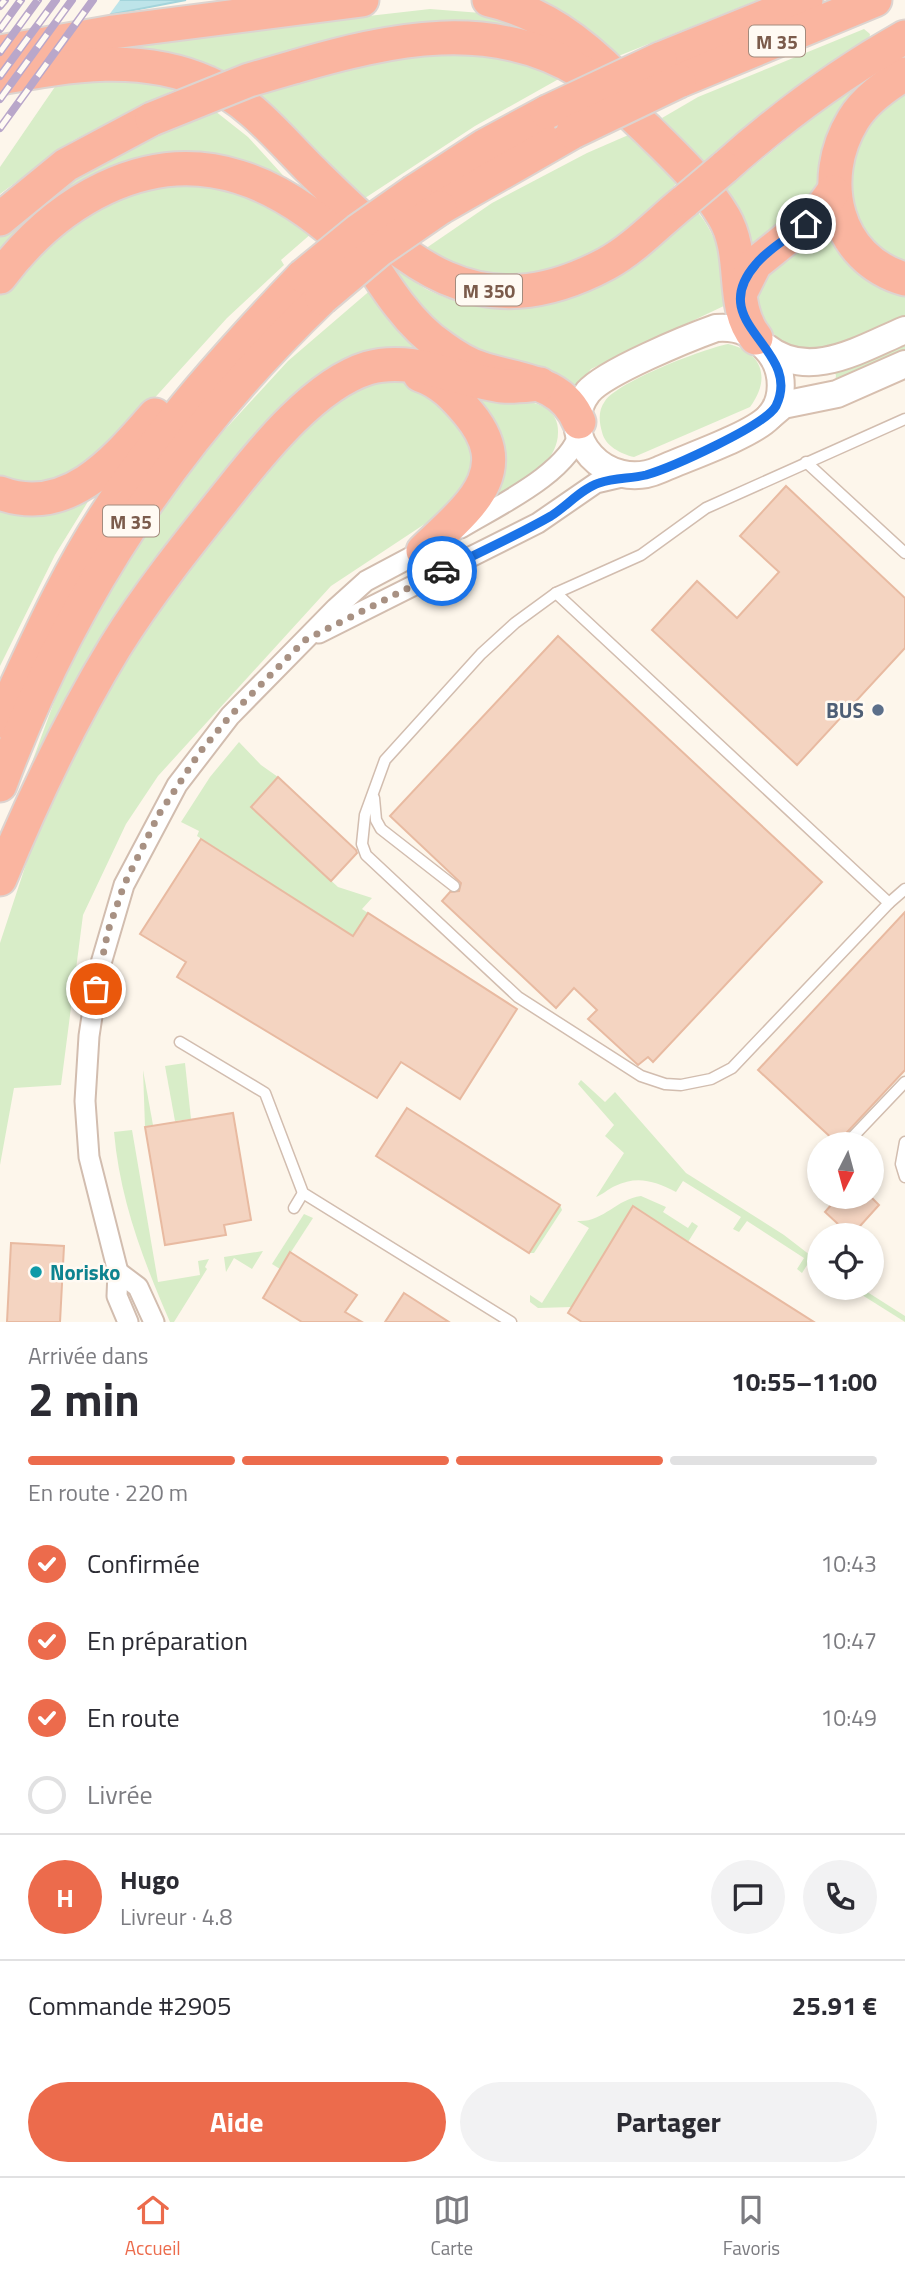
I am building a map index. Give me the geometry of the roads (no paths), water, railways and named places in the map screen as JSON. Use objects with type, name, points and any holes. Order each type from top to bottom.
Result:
[{"type":"highway","points":[[172,24],[285,0]]},
{"type":"highway","points":[[0,52],[172,24],[362,0]]},
{"type":"highway","points":[[489,0],[547,22],[589,50],[636,100],[668,150]]},
{"type":"highway","name":"M 35","points":[[0,721],[60,597],[106,514],[155,444],[217,368],[313,287],[379,250],[428,199],[560,122],[670,70],[806,0]]},
{"type":"highway","name":"M 35","points":[[670,70],[875,0]]},
{"type":"highway","points":[[0,219],[66,165],[152,119],[236,85],[294,67],[415,40],[454,36],[496,40],[537,50],[584,73],[698,181],[729,226],[738,257],[743,317],[760,342]]},
{"type":"highway","name":"M 350","points":[[0,78],[104,64],[148,65],[191,76],[230,95],[269,126],[385,240],[415,262],[452,282],[513,292],[556,286],[608,263],[768,129],[829,84],[905,37]]},
{"type":"highway","points":[[905,74],[866,102],[853,119],[836,159],[833,192],[842,226],[854,247],[871,264],[905,279]]},
{"type":"highway","name":"M 350","points":[[308,166],[376,271],[418,327],[440,346],[478,368],[540,384]]},
{"type":"highway","points":[[0,276],[42,230],[91,195],[142,173],[182,168],[240,177],[282,196],[335,233],[376,271]]},
{"type":"highway","points":[[741,292],[755,264],[817,214],[833,192]]},
{"type":"highway","name":"M 35","points":[[0,785],[83,605],[127,528],[176,458],[313,287]]},
{"type":"highway","points":[[387,364],[425,377],[452,393],[486,438],[490,457],[489,470],[477,497],[423,551]]},
{"type":"highway","points":[[0,879],[70,725],[116,645],[165,574],[262,450],[295,418],[346,378],[387,364],[455,374],[502,386],[540,384],[566,400],[579,426]]},
{"type":"highway","points":[[0,493],[28,500],[46,499],[80,487],[114,458],[185,381],[217,368]]},
{"type":"main road","points":[[905,330],[817,363],[793,362],[736,328],[716,328],[605,378],[585,398],[579,426],[586,449],[600,465],[626,476],[648,475],[752,428],[783,405],[836,394],[905,364]]},
{"type":"main road","points":[[760,342],[778,365],[781,376],[779,398],[770,416]]},
{"type":"street","points":[[128,1322],[117,1296],[118,1272],[95,1187],[86,1128],[89,1036],[99,970],[108,931],[133,866],[177,785],[230,716],[305,640],[366,582],[423,551],[553,469],[569,454],[579,426]]},
{"type":"street","points":[[305,640],[538,523],[596,484],[626,476]]},
{"type":"street","points":[[118,1272],[138,1287],[154,1322]]},
{"type":"lane","points":[[905,419],[692,515],[634,559],[556,593],[500,635],[393,750],[380,770],[365,815],[362,844],[366,855],[518,998],[641,1076],[664,1084],[711,1079],[737,1064],[905,889]]},
{"type":"lane","points":[[806,462],[905,552]]},
{"type":"lane","points":[[556,593],[889,903]]},
{"type":"lane","points":[[374,794],[376,820],[381,829],[454,886]]},
{"type":"lane","points":[[180,1042],[265,1093],[303,1193],[511,1322]]},
{"type":"lane","points":[[857,1132],[905,1082]]},
{"type":"lane","points":[[905,1142],[901,1164],[905,1177]]},
{"type":"lane","points":[[294,1208],[303,1193]]},
{"type":"water","points":[[0,0],[186,0],[108,15]]},
{"type":"railway","points":[[0,6],[5,0]]},
{"type":"railway","points":[[0,29],[21,0]]},
{"type":"railway","points":[[0,52],[38,0]]},
{"type":"railway","points":[[0,76],[56,0]]},
{"type":"railway","points":[[0,99],[72,0]]},
{"type":"railway","points":[[0,128],[93,0]]},
{"type":"place","name":"BUS","points":[[878,710]]},
{"type":"place","name":"Norisko","points":[[36,1272]]}]
